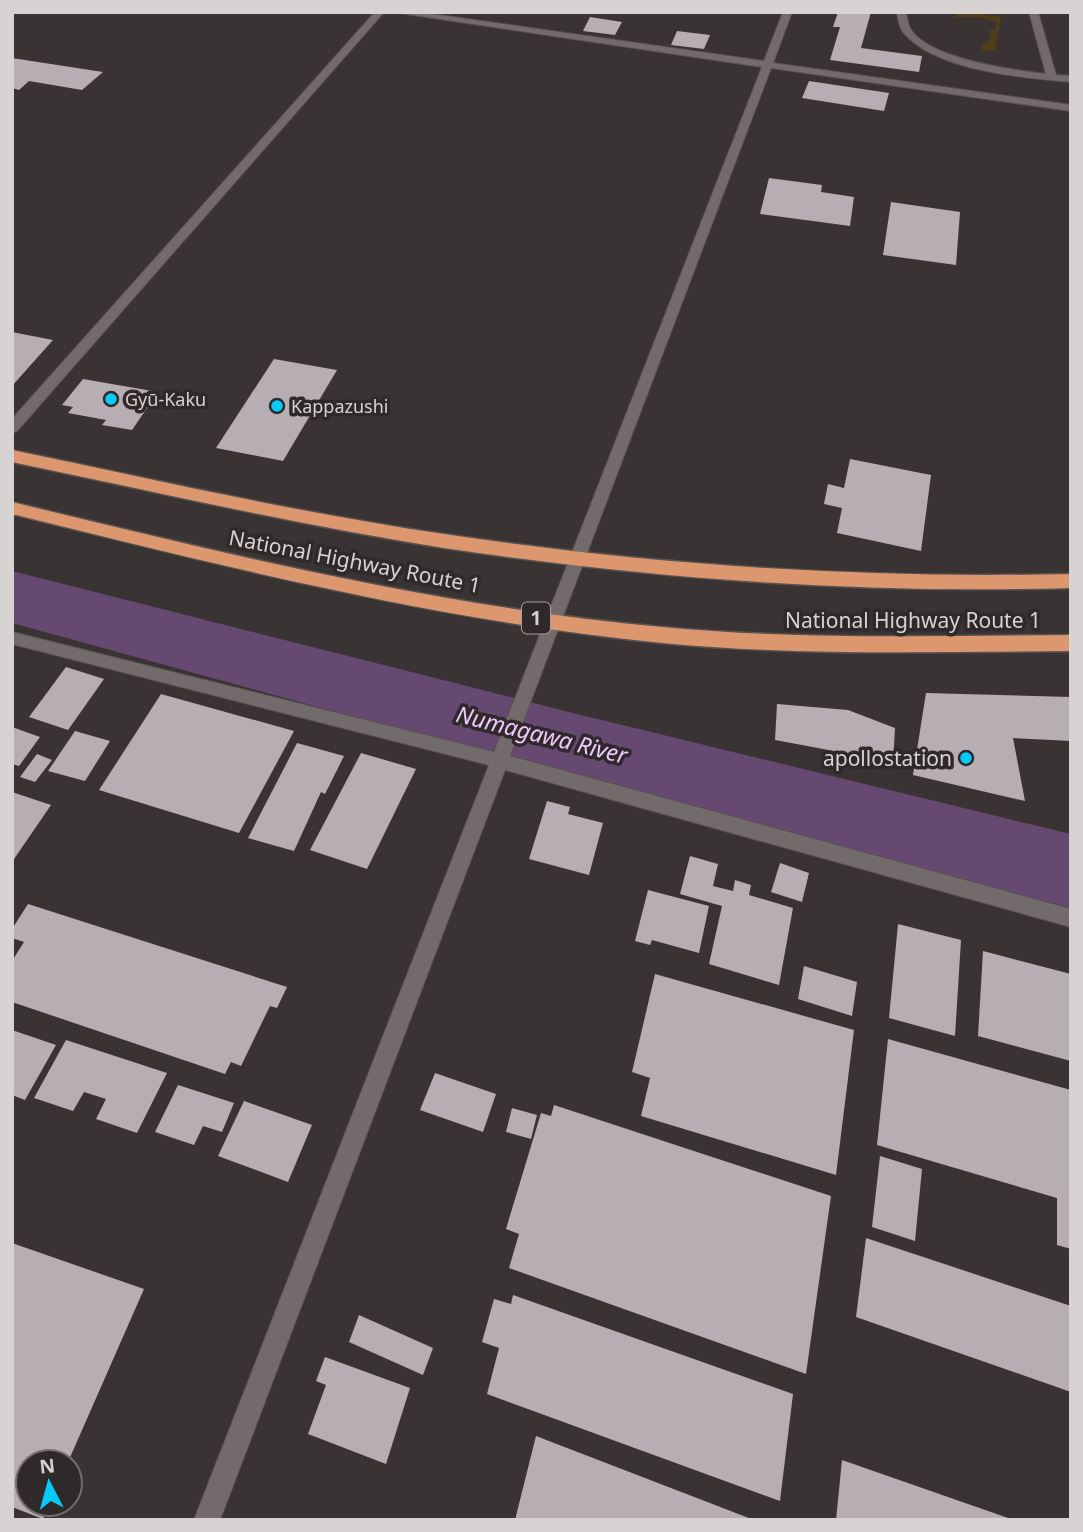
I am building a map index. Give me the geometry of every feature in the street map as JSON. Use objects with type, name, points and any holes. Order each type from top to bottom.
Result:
[{"type":"highway","name":"National Highway Route 1","points":[[12,456],[202,496],[444,541],[669,569],[815,578],[1024,583],[1071,581]]},
{"type":"highway","name":"National Highway Route 1","points":[[12,508],[167,546],[423,602],[661,635],[818,645],[1071,643]]},
{"type":"street","points":[[12,428],[380,12]]},
{"type":"street","points":[[397,12],[1071,108]]},
{"type":"street","points":[[207,1520],[788,12]]},
{"type":"street","points":[[901,12],[907,32],[928,48],[951,60],[1071,79]]},
{"type":"street","points":[[1033,12],[1052,78]]},
{"type":"street","points":[[12,638],[503,753],[1071,918]]},
{"type":"shaded area","points":[[970,12],[1001,17],[995,50],[983,51],[981,46],[992,38],[988,31],[996,29],[995,22],[979,17],[954,17],[957,13]]},
{"type":"building","points":[[838,12],[871,12],[861,48],[922,56],[919,72],[830,60],[840,27],[833,27]]},
{"type":"building","points":[[590,17],[622,22],[615,35],[583,31]]},
{"type":"building","points":[[677,31],[710,35],[704,49],[671,45]]},
{"type":"building","points":[[12,58],[103,72],[82,90],[29,81],[19,90],[12,88]]},
{"type":"building","points":[[809,81],[889,93],[884,111],[802,98]]},
{"type":"building","points":[[769,178],[822,185],[821,192],[854,197],[850,226],[760,214]]},
{"type":"building","points":[[891,202],[960,212],[956,265],[883,255]]},
{"type":"building","points":[[12,332],[53,340],[12,386]]},
{"type":"building","points":[[274,359],[337,370],[283,461],[216,448]]},
{"type":"building","name":"Gyū-Kaku","points":[[83,379],[158,392],[132,430],[102,425],[106,420],[68,413],[73,407],[62,405]]},
{"type":"building","points":[[850,459],[931,475],[921,551],[837,533],[842,508],[824,504],[828,484],[844,488]]},
{"type":"building","points":[[66,667],[104,679],[68,730],[29,717]]},
{"type":"building","name":"apollostation","points":[[926,693],[1071,697],[1071,741],[1013,738],[1025,801],[913,775]]},
{"type":"building","points":[[161,694],[294,731],[239,833],[99,790]]},
{"type":"building","points":[[777,704],[848,710],[895,728],[893,762],[775,740]]},
{"type":"building","points":[[12,727],[40,737],[19,766],[12,764]]},
{"type":"building","points":[[75,731],[110,741],[85,781],[48,771]]},
{"type":"building","points":[[297,743],[344,756],[325,794],[321,792],[294,851],[248,838]]},
{"type":"building","points":[[361,753],[416,769],[367,869],[310,850]]},
{"type":"building","points":[[37,754],[52,760],[35,782],[20,777]]},
{"type":"building","points":[[12,792],[51,805],[12,862]]},
{"type":"building","points":[[547,801],[570,807],[568,814],[603,823],[589,875],[529,859]]},
{"type":"building","points":[[690,856],[718,864],[713,886],[733,891],[735,880],[751,885],[749,895],[793,908],[779,985],[709,964],[722,906],[680,894]]},
{"type":"building","points":[[780,863],[809,873],[802,902],[771,892]]},
{"type":"building","points":[[648,890],[709,906],[699,953],[652,940],[650,945],[635,941]]},
{"type":"building","points":[[28,904],[287,987],[277,1008],[270,1006],[241,1066],[231,1062],[225,1074],[12,1002],[12,961],[24,942],[12,938],[12,929]]},
{"type":"building","points":[[898,924],[961,940],[955,1036],[889,1018]]},
{"type":"building","points":[[983,951],[1071,974],[1071,1061],[978,1036]]},
{"type":"building","points":[[804,966],[857,982],[852,1016],[798,999]]},
{"type":"building","points":[[655,974],[854,1030],[836,1175],[641,1116],[650,1078],[632,1072]]},
{"type":"building","points":[[12,1030],[56,1045],[25,1100],[12,1095]]},
{"type":"building","points":[[888,1039],[1071,1090],[1071,1249],[1057,1245],[1057,1198],[877,1145]]},
{"type":"building","points":[[66,1040],[167,1073],[137,1133],[96,1119],[106,1099],[84,1092],[73,1111],[34,1098]]},
{"type":"building","points":[[435,1073],[496,1094],[483,1132],[420,1110]]},
{"type":"building","points":[[178,1085],[234,1103],[222,1132],[203,1126],[194,1145],[155,1132]]},
{"type":"building","points":[[244,1101],[312,1125],[288,1182],[218,1156]]},
{"type":"building","points":[[554,1105],[831,1196],[806,1374],[509,1268],[519,1234],[506,1229],[541,1113],[551,1116]]},
{"type":"building","points":[[512,1108],[537,1115],[531,1139],[506,1132]]},
{"type":"building","points":[[880,1156],[922,1169],[915,1241],[872,1227]]},
{"type":"building","points":[[866,1238],[1071,1306],[1071,1392],[856,1317]]},
{"type":"building","points":[[12,1243],[144,1289],[74,1448],[14,1448],[14,1508]]},
{"type":"building","points":[[513,1295],[793,1394],[780,1501],[487,1394],[499,1348],[482,1342],[494,1299],[511,1304]]},
{"type":"building","points":[[359,1315],[433,1348],[423,1375],[349,1342]]},
{"type":"building","points":[[325,1357],[410,1388],[386,1464],[308,1434],[326,1385],[316,1381]]},
{"type":"building","points":[[536,1436],[754,1520],[515,1520]]},
{"type":"building","points":[[842,1460],[1011,1519],[1011,1520],[836,1520]]},
{"type":"waterway","name":"Numagawa River","points":[[12,597],[577,746],[1071,871]]},
{"type":"place","name":"Gyū-Kaku","points":[[111,399]]},
{"type":"place","name":"Kappazushi","points":[[277,406]]},
{"type":"place","name":"apollostation","points":[[966,758]]}]
